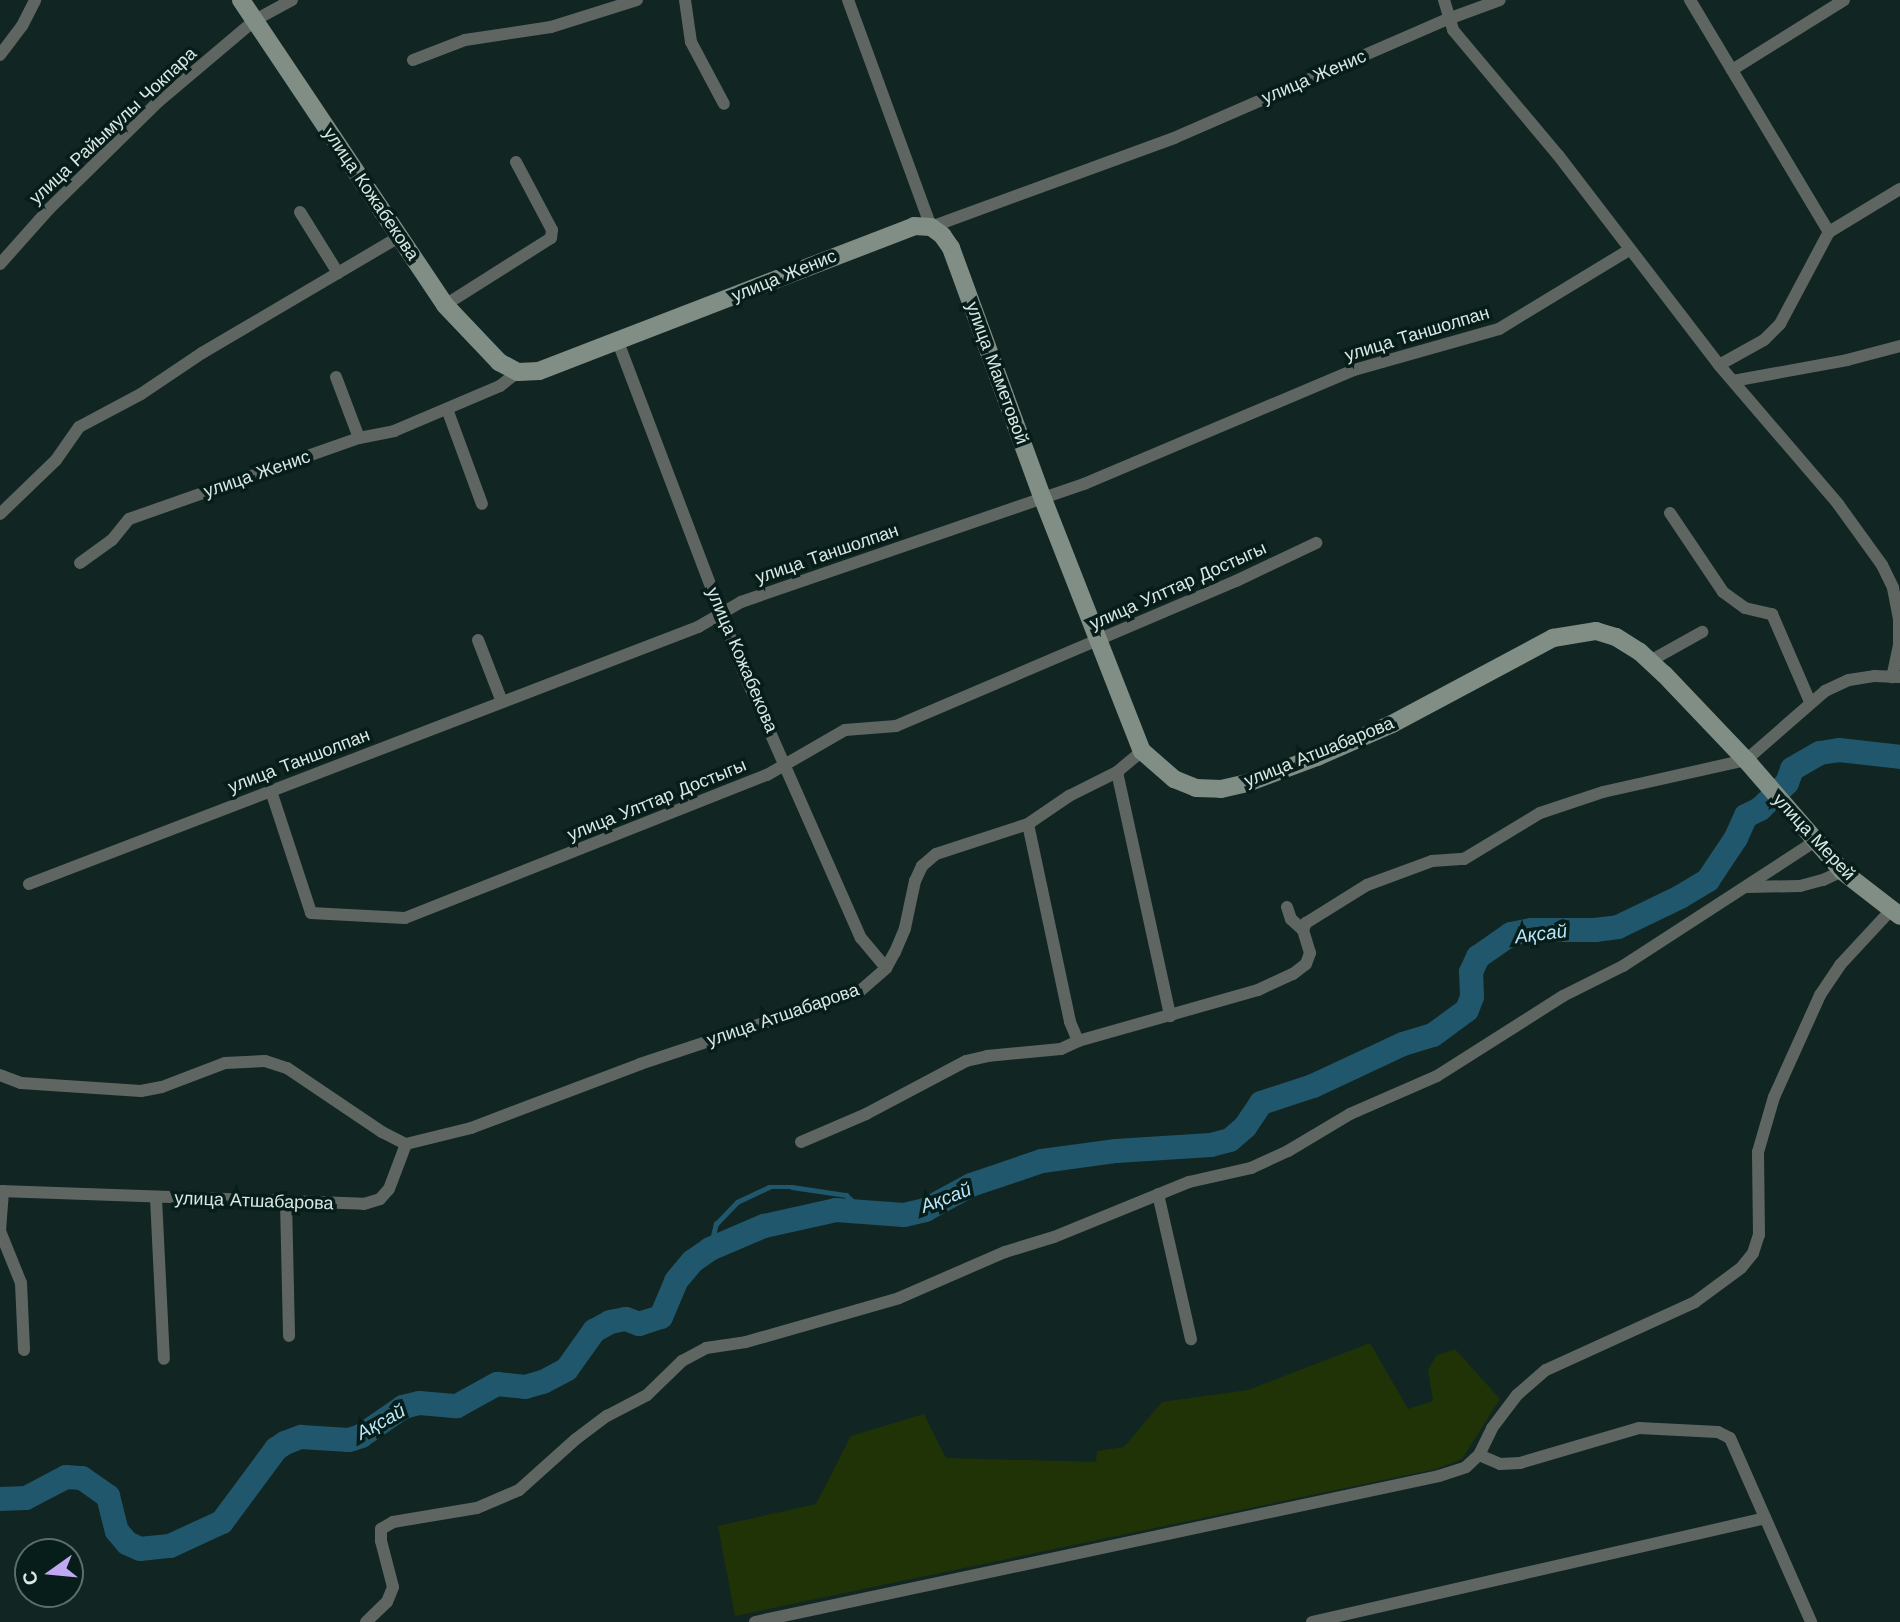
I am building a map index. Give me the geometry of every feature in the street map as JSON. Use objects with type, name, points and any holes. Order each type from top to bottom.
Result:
[{"type":"main road","name":"улица Кожабекова","points":[[241,0],[445,304],[499,362],[518,372]]},
{"type":"main road","name":"улица Женис","points":[[518,372],[539,371],[618,342],[882,237],[914,226],[931,227]]},
{"type":"main road","name":"улица Маметовой","points":[[931,227],[951,248],[1042,499],[1142,751]]},
{"type":"main road","name":"улица Атшабарова","points":[[1142,751],[1174,779],[1196,788],[1221,789],[1317,757],[1392,724],[1553,638],[1596,631],[1616,636],[1650,661],[1764,782]]},
{"type":"main road","name":"улица Мерей","points":[[1764,782],[1842,871],[1895,914]]},
{"type":"street","points":[[0,55],[22,26],[35,0]]},
{"type":"street","name":"улица Райымулы Чокпара","points":[[0,264],[49,209],[158,102],[255,20],[292,0]]},
{"type":"street","points":[[412,60],[465,40],[551,27],[637,0]]},
{"type":"street","points":[[685,0],[691,41],[724,104]]},
{"type":"street","name":"улица Маметовой","points":[[848,0],[931,227]]},
{"type":"street","points":[[1303,930],[1314,917],[1367,885],[1432,861],[1464,859],[1540,813],[1603,792],[1746,760],[1825,691],[1849,680],[1896,677],[1899,620],[1893,588],[1882,565],[1838,504],[1718,365],[1558,155],[1454,30],[1448,19],[1444,0]]},
{"type":"street","name":"улица Женис","points":[[931,227],[1174,138],[1448,19],[1500,0]]},
{"type":"street","points":[[1690,0],[1829,232]]},
{"type":"street","points":[[1732,70],[1844,0]]},
{"type":"street","points":[[445,304],[551,239],[552,230],[516,162]]},
{"type":"street","points":[[1718,365],[1764,340],[1780,324],[1829,232],[1900,190]]},
{"type":"street","points":[[300,212],[338,273]]},
{"type":"street","points":[[0,513],[56,460],[79,427],[141,394],[202,353],[399,237]]},
{"type":"street","name":"улица Таншолпан","points":[[29,884],[698,627],[740,602],[1042,499],[1353,370],[1499,329],[1629,250]]},
{"type":"street","name":"улица Кожабекова","points":[[618,342],[743,671],[786,763],[861,938],[886,968]]},
{"type":"street","points":[[1733,381],[1847,360],[1900,346]]},
{"type":"street","name":"улица Женис","points":[[79,563],[112,540],[130,519],[359,438],[394,431],[500,386],[518,372]]},
{"type":"street","points":[[337,377],[359,438]]},
{"type":"street","points":[[447,409],[482,504]]},
{"type":"street","points":[[1670,513],[1723,592],[1745,608],[1772,614],[1810,702]]},
{"type":"street","name":"улица Улттар Достыгы","points":[[271,791],[311,913],[405,918],[767,775],[845,730],[897,726],[1315,543]]},
{"type":"street","points":[[1650,661],[1702,632]]},
{"type":"street","points":[[478,640],[502,702]]},
{"type":"street","name":"улица Атшабарова","points":[[2,1191],[364,1204],[380,1199],[389,1189],[406,1144],[471,1128],[640,1064],[860,991],[886,968],[905,928],[915,881],[922,866],[936,854],[1028,824],[1069,796],[1117,772],[1142,751]]},
{"type":"street","points":[[1117,772],[1170,1016]]},
{"type":"street","points":[[1028,824],[1070,1022],[1078,1041]]},
{"type":"street","points":[[366,1622],[387,1602],[393,1587],[381,1541],[381,1529],[393,1522],[477,1508],[519,1490],[576,1439],[607,1416],[647,1395],[682,1361],[706,1348],[746,1342],[898,1298],[1005,1252],[1054,1237],[1189,1182],[1251,1168],[1288,1152],[1350,1114],[1437,1076],[1563,996],[1623,966],[1814,842]]},
{"type":"street","points":[[1745,887],[1800,886],[1842,871]]},
{"type":"street","points":[[801,1142],[866,1114],[966,1061],[987,1056],[1042,1053],[1258,990],[1293,974],[1306,964],[1310,953],[1303,930],[1291,919],[1287,907]]},
{"type":"street","points":[[755,1622],[1440,1476],[1466,1467],[1479,1455],[1492,1427],[1517,1395],[1546,1370],[1695,1302],[1741,1268],[1753,1254],[1759,1235],[1758,1152],[1774,1097],[1820,995],[1840,965],[1895,914]]},
{"type":"street","points":[[0,1075],[20,1083],[141,1091],[162,1087],[225,1063],[265,1061],[287,1068],[382,1132],[406,1144]]},
{"type":"street","points":[[2,1191],[1,1231],[21,1283],[24,1350]]},
{"type":"street","points":[[1157,1195],[1191,1339]]},
{"type":"street","points":[[156,1198],[164,1359]]},
{"type":"street","points":[[286,1202],[289,1336]]},
{"type":"street","points":[[1479,1455],[1500,1464],[1520,1463],[1640,1428],[1718,1432],[1730,1438],[1811,1622]]},
{"type":"street","points":[[1312,1622],[1765,1518]]},
{"type":"green space","points":[[1370,1343],[1408,1409],[1433,1401],[1428,1370],[1436,1356],[1455,1349],[1500,1399],[1462,1459],[1436,1469],[735,1616],[718,1526],[816,1504],[851,1436],[924,1414],[946,1458],[1096,1462],[1097,1451],[1124,1447],[1162,1402],[1248,1390]]},
{"type":"waterway","name":"Ақсай","points":[[0,1499],[26,1498],[66,1477],[82,1478],[108,1496],[117,1531],[127,1543],[140,1549],[170,1546],[222,1522],[276,1449],[285,1443],[301,1437],[349,1440],[361,1436],[403,1407],[419,1403],[457,1406],[497,1384],[525,1387],[543,1382],[567,1369],[594,1331],[610,1322],[626,1319],[639,1324],[661,1317],[676,1281],[693,1261],[710,1249],[764,1226],[836,1210],[904,1215],[925,1210],[971,1185],[1042,1161],[1116,1151],[1211,1145],[1230,1140],[1245,1127],[1261,1103],[1313,1086],[1403,1044],[1433,1035],[1467,1010],[1472,997],[1471,972],[1478,957],[1511,934],[1531,930],[1595,930],[1618,927],[1680,897],[1708,880],[1736,838],[1746,816],[1760,809],[1787,783],[1792,769],[1820,753],[1839,750],[1900,757]]},
{"type":"waterway","points":[[710,1249],[716,1224],[737,1202],[769,1187],[792,1187],[846,1195],[864,1212]]}]
